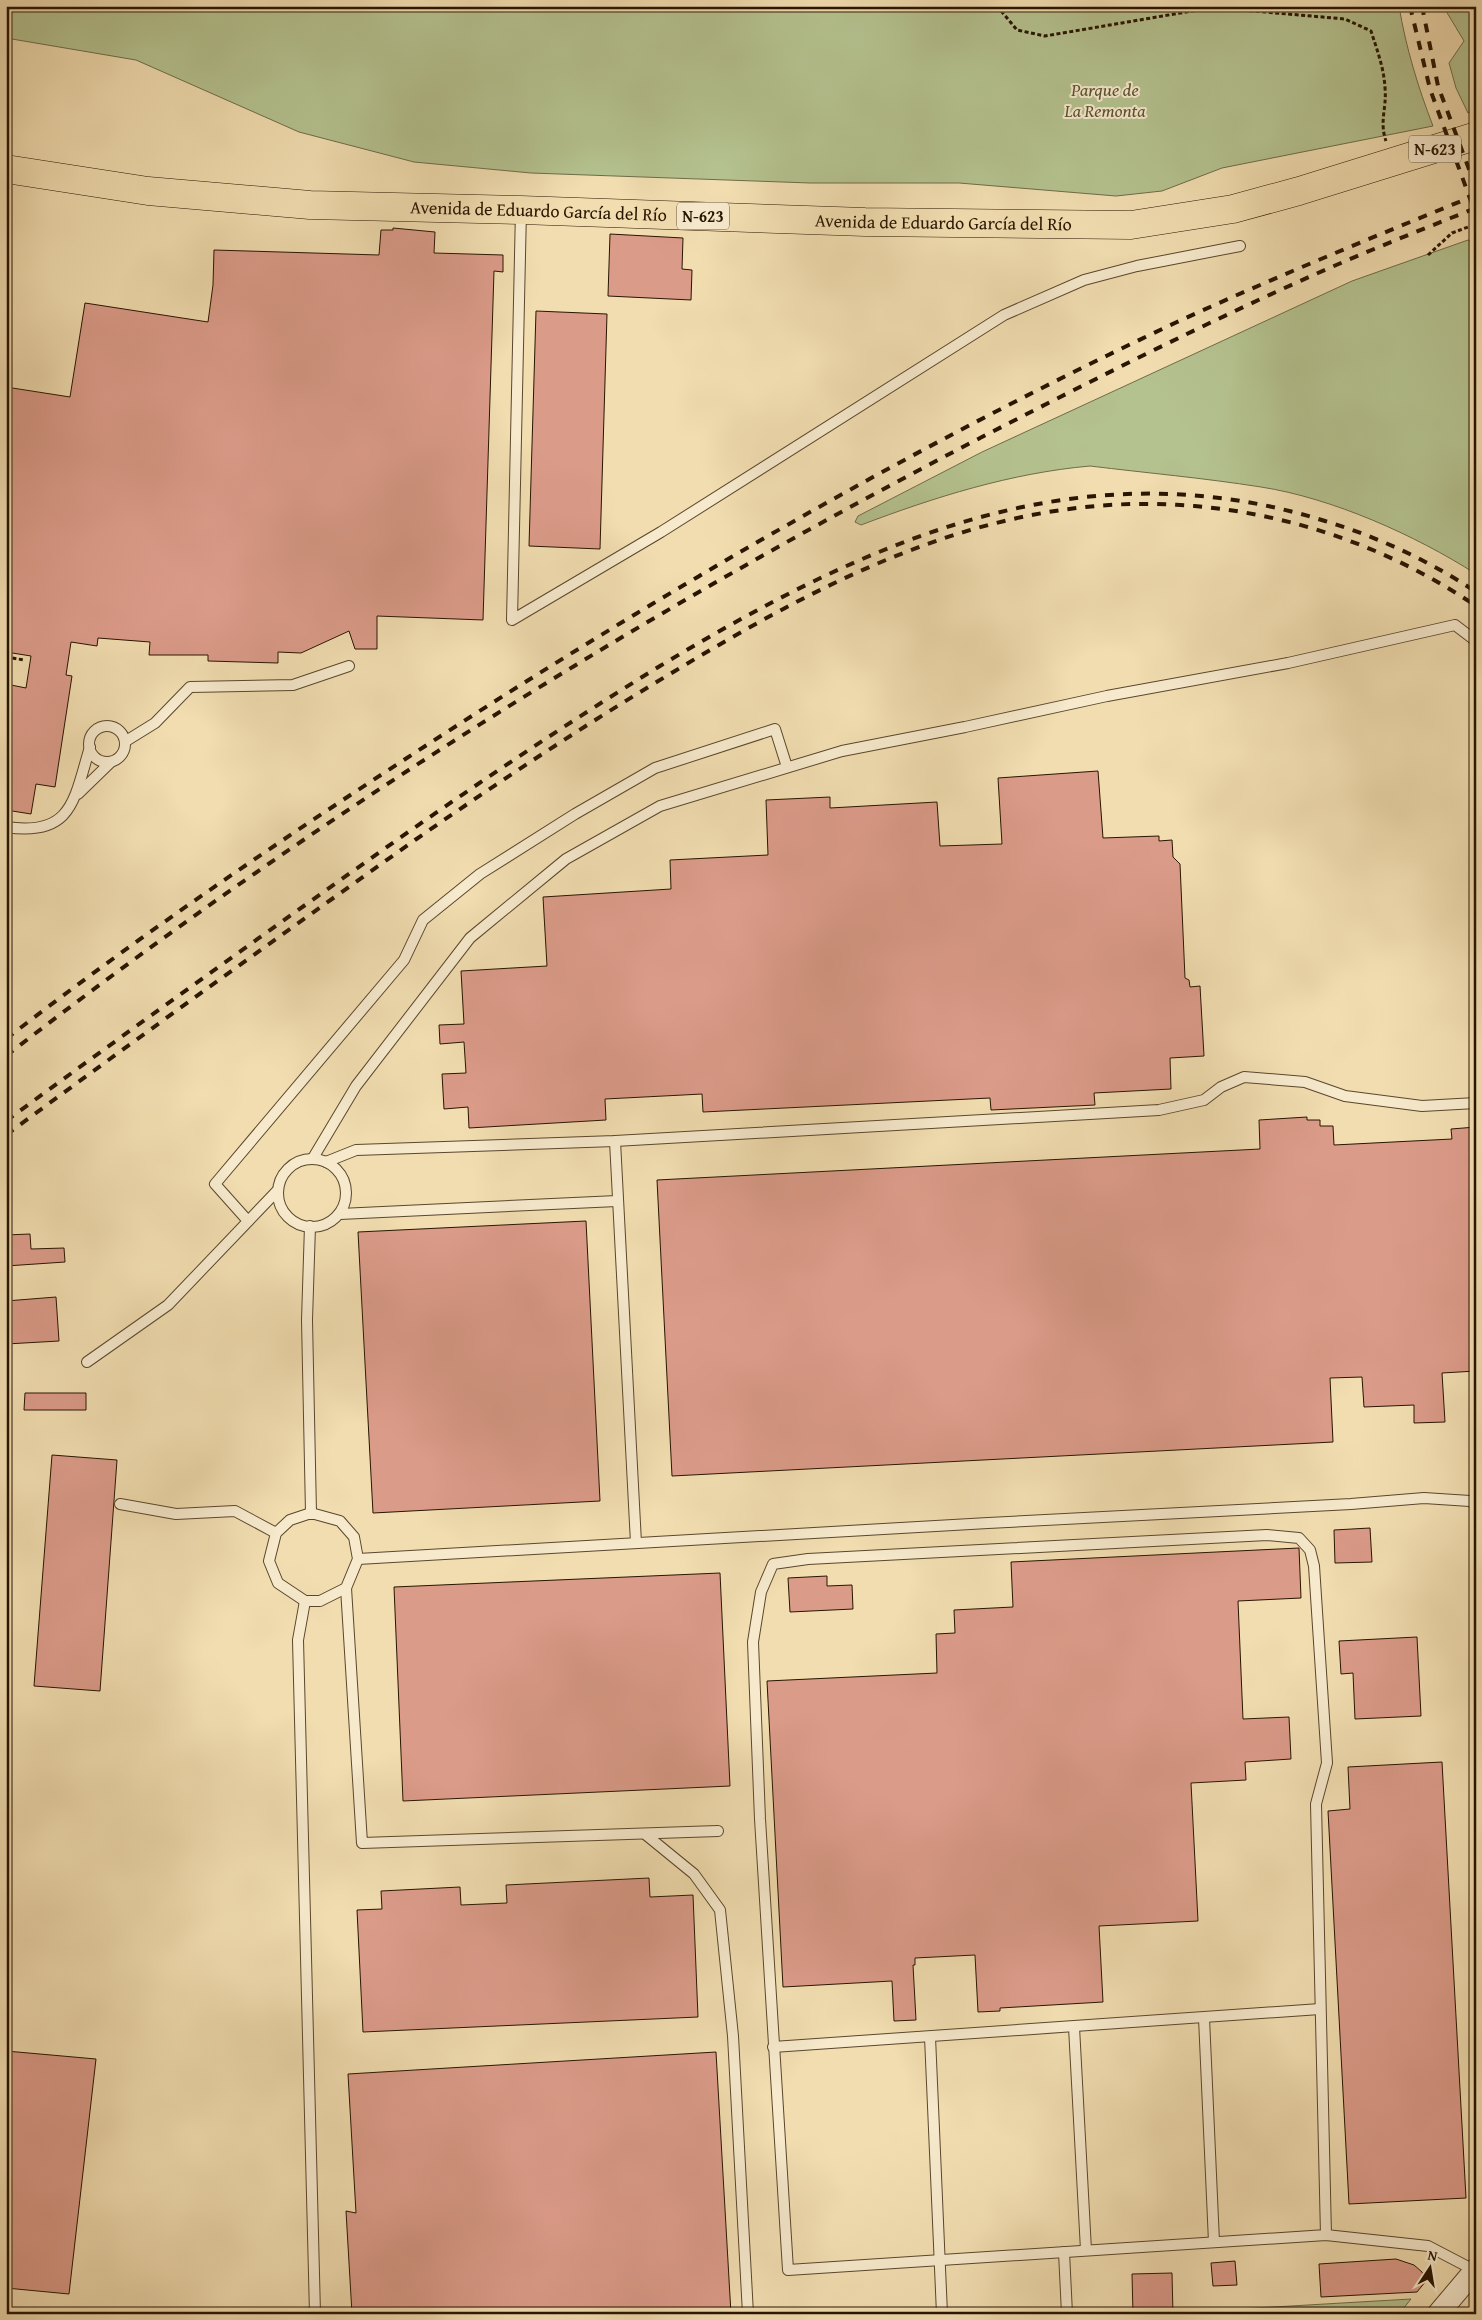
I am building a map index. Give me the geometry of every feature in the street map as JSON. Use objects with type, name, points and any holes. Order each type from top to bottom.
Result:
[{"type":"highway","name":"Avenida de Eduardo García del Río","points":[[6,169],[148,191],[310,205],[865,222],[1131,225],[1233,209],[1395,163],[1476,136]]},
{"type":"highway","name":"Avenida de Eduardo García del Río","points":[[1395,163],[1476,146]]},
{"type":"street","points":[[1438,2314],[1475,2269]]},
{"type":"lane","points":[[521,210],[512,620],[661,532],[1004,315],[1084,280],[1137,266],[1240,246]]},
{"type":"lane","points":[[313,1158],[362,1078],[470,938],[558,866],[660,806],[842,751],[1107,696],[1288,663],[1455,625],[1476,641]]},
{"type":"lane","points":[[6,827],[26,830],[49,826],[60,820],[75,796],[94,776],[122,754],[126,741],[154,723],[190,687],[294,685],[349,666]]},
{"type":"lane","points":[[75,796],[90,747],[92,734],[98,728],[104,726],[118,729],[126,741]]},
{"type":"lane","points":[[248,1221],[215,1184],[404,960],[423,920],[480,874],[575,814],[655,768],[775,729],[787,767]]},
{"type":"lane","points":[[90,747],[97,759],[111,762]]},
{"type":"lane","points":[[326,1162],[356,1150],[615,1141],[1159,1110],[1204,1100],[1222,1087],[1244,1077],[1305,1082],[1345,1096],[1422,1106],[1476,1103]]},
{"type":"lane","points":[[615,1141],[636,1543]]},
{"type":"lane","points":[[340,1214],[346,1194],[344,1181],[337,1170],[326,1162],[313,1158],[300,1160],[289,1167],[280,1178],[277,1191],[279,1204],[286,1216],[297,1224],[310,1226],[323,1225],[340,1214],[617,1201]]},
{"type":"lane","points":[[87,1362],[168,1305],[277,1191]]},
{"type":"lane","points":[[310,1226],[307,1320],[312,1513]]},
{"type":"lane","points":[[358,1560],[1351,1504],[1424,1498],[1470,1501],[1476,1505]]},
{"type":"lane","points":[[120,1504],[176,1514],[235,1511],[276,1533]]},
{"type":"lane","points":[[346,1588],[320,1601],[305,1601],[278,1583],[270,1561],[276,1533],[290,1520],[312,1513],[340,1521],[354,1537],[358,1560],[346,1588],[362,1843],[718,1831]]},
{"type":"lane","points":[[1326,2235],[1316,1804],[1327,1763],[1314,1566],[1310,1550],[1299,1538],[1267,1535],[808,1558],[773,1564],[761,1592],[753,1642],[760,1819],[788,2270],[1326,2235],[1428,2246],[1475,2269]]},
{"type":"lane","points":[[305,1601],[298,1640],[315,2314]]},
{"type":"lane","points":[[645,1834],[694,1874],[720,1910],[733,2036],[748,2314]]},
{"type":"lane","points":[[773,2048],[1320,2009]]},
{"type":"lane","points":[[1204,2018],[1214,2242]]},
{"type":"lane","points":[[1074,2027],[1086,2250]]},
{"type":"lane","points":[[930,2037],[942,2314]]},
{"type":"lane","points":[[1064,2252],[1067,2314]]},
{"type":"path","points":[[997,6],[1017,30],[1045,36],[1204,9],[1242,10],[1345,19],[1371,31],[1383,66],[1386,90],[1382,129],[1395,163]]},
{"type":"path","points":[[1428,255],[1452,233],[1476,224]]},
{"type":"path","points":[[6,657],[24,660]]},
{"type":"green space","name":"Parque de La Remonta","points":[[6,6],[1399,6],[1413,67],[1433,126],[1222,168],[1162,191],[1116,196],[959,183],[810,183],[531,173],[414,162],[299,132],[136,60],[6,38]]},
{"type":"green space","points":[[1443,6],[1476,6],[1476,110],[1468,113],[1456,88],[1449,63],[1464,41]]},
{"type":"green space","points":[[1468,240],[1476,244],[1476,574],[1400,532],[1344,509],[1288,492],[1197,478],[1090,466],[1061,469],[1002,480],[945,496],[861,525],[855,522],[858,516],[982,452],[1352,281]]},
{"type":"green space","points":[[1411,2299],[1399,2314],[1239,2314],[1239,2309]]},
{"type":"building","points":[[393,228],[435,232],[434,253],[503,255],[503,272],[494,271],[483,620],[377,616],[377,649],[355,649],[349,631],[301,653],[278,652],[278,663],[208,661],[208,655],[149,655],[150,642],[98,638],[97,646],[71,642],[66,675],[72,676],[55,787],[36,784],[31,814],[6,810],[6,684],[26,688],[31,656],[6,652],[6,387],[70,397],[85,303],[208,322],[213,285],[214,250],[379,255],[381,230],[393,230]]},
{"type":"building","points":[[610,234],[683,238],[682,269],[692,270],[691,300],[608,296]]},
{"type":"building","points":[[536,311],[607,314],[600,549],[529,546]]},
{"type":"building","points":[[1098,771],[1103,838],[1159,836],[1159,841],[1172,840],[1173,857],[1180,864],[1185,978],[1189,980],[1190,987],[1200,986],[1204,1056],[1170,1058],[1171,1089],[1094,1093],[1095,1105],[991,1110],[990,1098],[703,1112],[702,1094],[605,1099],[606,1120],[469,1128],[468,1107],[444,1109],[442,1074],[466,1073],[464,1042],[440,1044],[439,1025],[464,1024],[461,971],[547,966],[543,897],[671,889],[670,860],[768,855],[766,800],[830,797],[830,808],[937,802],[940,846],[1002,844],[998,778]]},
{"type":"building","points":[[1307,1117],[1307,1120],[1320,1120],[1320,1126],[1333,1126],[1334,1145],[1452,1139],[1451,1129],[1476,1127],[1476,1371],[1442,1373],[1445,1422],[1414,1423],[1414,1405],[1364,1407],[1362,1377],[1330,1378],[1333,1442],[672,1476],[657,1180],[1260,1149],[1259,1120]]},
{"type":"building","points":[[586,1221],[600,1501],[373,1513],[358,1232]]},
{"type":"building","points":[[30,1234],[31,1249],[64,1248],[65,1262],[6,1266],[6,1235]]},
{"type":"building","points":[[56,1297],[59,1341],[6,1344],[6,1301]]},
{"type":"building","points":[[25,1393],[86,1393],[86,1410],[24,1410]]},
{"type":"building","points":[[52,1455],[117,1460],[100,1691],[34,1686]]},
{"type":"building","points":[[1370,1528],[1372,1562],[1335,1563],[1334,1530]]},
{"type":"building","points":[[1299,1548],[1301,1598],[1238,1601],[1243,1719],[1289,1717],[1291,1759],[1245,1762],[1246,1780],[1191,1783],[1198,1921],[1099,1926],[1103,2002],[1000,2008],[1000,2011],[978,2012],[975,1955],[915,1958],[915,1965],[913,1965],[916,2020],[894,2021],[892,1981],[783,1987],[767,1681],[937,1673],[936,1634],[955,1633],[954,1610],[1013,1607],[1011,1562]]},
{"type":"building","points":[[720,1573],[730,1786],[403,1801],[394,1587]]},
{"type":"building","points":[[827,1576],[827,1586],[852,1585],[853,1609],[790,1612],[788,1578]]},
{"type":"building","points":[[1417,1637],[1421,1716],[1355,1719],[1353,1673],[1341,1674],[1339,1641]]},
{"type":"building","points":[[1442,1762],[1466,2198],[1349,2204],[1328,1811],[1350,1809],[1348,1767]]},
{"type":"building","points":[[649,1878],[650,1897],[693,1895],[698,2017],[363,2032],[357,1910],[382,1909],[381,1891],[460,1887],[461,1905],[507,1903],[506,1885]]},
{"type":"building","points":[[6,2051],[96,2059],[69,2294],[6,2288]]},
{"type":"building","points":[[716,2052],[731,2314],[352,2314],[346,2211],[356,2213],[348,2074]]},
{"type":"building","points":[[1396,2259],[1414,2265],[1422,2272],[1426,2281],[1417,2292],[1321,2297],[1319,2264]]},
{"type":"building","points":[[1235,2261],[1237,2285],[1213,2286],[1211,2263]]},
{"type":"building","points":[[1172,2273],[1173,2314],[1133,2314],[1132,2274]]},
{"type":"railway","points":[[1410,6],[1430,89],[1472,204]]},
{"type":"railway","points":[[1422,6],[1438,86],[1476,188]]},
{"type":"railway","points":[[6,1039],[164,922],[379,776],[614,627],[798,519],[986,417],[1081,368],[1177,322],[1363,241],[1476,195]]},
{"type":"railway","points":[[6,1056],[121,969],[238,885],[358,803],[602,649],[727,576],[980,438],[1148,353],[1318,273],[1476,208]]},
{"type":"railway","points":[[6,1121],[394,842],[492,774],[592,709],[660,666],[738,621],[817,580],[897,545],[978,518],[1062,500],[1147,494],[1235,500],[1325,521],[1364,534],[1422,560],[1476,592]]},
{"type":"railway","points":[[6,1135],[210,986],[415,840],[576,732],[675,671],[770,616],[818,591],[918,547],[970,530],[1023,517],[1077,508],[1129,504],[1182,505],[1234,511],[1285,521],[1335,536],[1384,555],[1431,578],[1476,606]]}]
